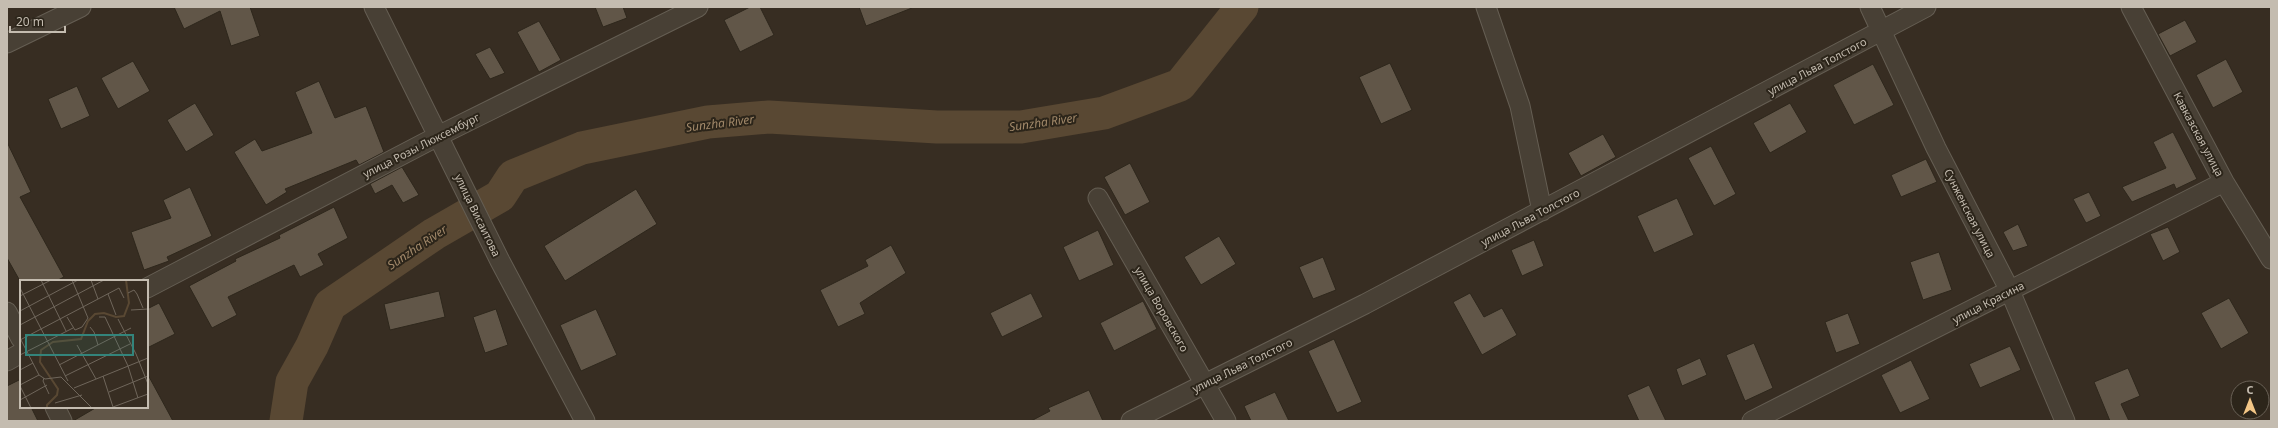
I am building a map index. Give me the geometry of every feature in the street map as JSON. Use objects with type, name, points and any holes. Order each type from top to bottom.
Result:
[{"type":"street","points":[[7,44],[82,7]]},
{"type":"street","name":"улица Висаитова","points":[[374,7],[500,261],[585,421]]},
{"type":"street","name":"улица Розы Люксембург","points":[[148,287],[438,136],[698,7]]},
{"type":"street","points":[[1486,7],[1520,106],[1542,211]]},
{"type":"street","name":"Сунженская улица","points":[[1870,7],[1936,148],[2010,292],[2065,421]]},
{"type":"street","name":"улица Льва Толстого","points":[[1131,421],[1365,304],[1926,7]]},
{"type":"street","name":"Кавказская улица","points":[[2131,7],[2224,182],[2271,259]]},
{"type":"street","name":"улица Красина","points":[[1752,421],[2010,292],[2224,182]]},
{"type":"street","name":"улица Воровского","points":[[1098,198],[1226,421]]},
{"type":"street","points":[[7,312],[20,338]]},
{"type":"street","points":[[7,361],[20,354]]},
{"type":"street","points":[[56,408],[62,421]]},
{"type":"building","points":[[174,7],[250,7],[260,36],[231,46],[220,11],[184,29]]},
{"type":"building","points":[[595,7],[623,7],[627,18],[603,27]]},
{"type":"building","points":[[750,7],[760,7],[774,35],[740,52],[724,20]]},
{"type":"building","points":[[859,7],[912,7],[912,8],[866,26]]},
{"type":"building","points":[[2185,20],[2197,42],[2170,56],[2158,34]]},
{"type":"building","points":[[539,21],[561,60],[539,72],[517,32]]},
{"type":"building","points":[[490,47],[505,73],[490,79],[475,54]]},
{"type":"building","points":[[2226,59],[2243,92],[2213,108],[2196,75]]},
{"type":"building","points":[[133,61],[150,91],[118,109],[101,78]]},
{"type":"building","points":[[1390,63],[1412,110],[1381,124],[1359,77]]},
{"type":"building","points":[[1873,64],[1894,105],[1854,125],[1833,85]]},
{"type":"building","points":[[319,81],[335,118],[366,106],[384,152],[359,165],[356,160],[285,189],[287,192],[266,205],[234,152],[255,139],[262,151],[312,133],[295,92]]},
{"type":"building","points":[[77,86],[90,116],[61,129],[48,99]]},
{"type":"building","points":[[195,103],[214,135],[186,152],[167,120]]},
{"type":"building","points":[[1790,103],[1807,132],[1770,153],[1753,123]]},
{"type":"building","points":[[2173,132],[2197,179],[2176,189],[2174,184],[2132,202],[2122,187],[2166,168],[2153,142]]},
{"type":"building","points":[[1603,134],[1616,157],[1581,176],[1568,153]]},
{"type":"building","points":[[7,142],[31,192],[20,197],[64,277],[58,280],[20,281],[7,258]]},
{"type":"building","points":[[1711,146],[1736,194],[1714,206],[1688,158]]},
{"type":"building","points":[[1926,159],[1937,182],[1901,197],[1891,175]]},
{"type":"building","points":[[1130,163],[1150,202],[1125,215],[1104,177]]},
{"type":"building","points":[[402,167],[419,195],[403,203],[392,185],[375,194],[370,184]]},
{"type":"building","points":[[190,187],[212,236],[167,257],[169,261],[144,270],[131,232],[171,218],[163,200]]},
{"type":"building","points":[[636,189],[657,224],[565,281],[544,246]]},
{"type":"building","points":[[2089,192],[2101,216],[2086,223],[2073,199]]},
{"type":"building","points":[[1677,198],[1694,235],[1654,253],[1637,216]]},
{"type":"building","points":[[334,207],[348,238],[318,254],[324,265],[300,277],[294,265],[228,297],[237,315],[212,328],[189,286],[236,261],[235,259],[280,238],[279,235]]},
{"type":"building","points":[[2018,224],[2028,246],[2013,251],[2003,232]]},
{"type":"building","points":[[2168,227],[2180,252],[2163,261],[2150,234]]},
{"type":"building","points":[[1098,230],[1114,265],[1079,281],[1063,247]]},
{"type":"building","points":[[1219,236],[1236,264],[1201,285],[1184,257]]},
{"type":"building","points":[[1534,240],[1544,266],[1522,276],[1511,250]]},
{"type":"building","points":[[891,245],[906,273],[860,303],[865,314],[838,327],[820,290],[868,266],[865,260]]},
{"type":"building","points":[[1939,252],[1952,290],[1923,300],[1910,262]]},
{"type":"building","points":[[1323,257],[1336,290],[1313,299],[1299,267]]},
{"type":"building","points":[[439,291],[445,317],[390,330],[384,304]]},
{"type":"building","points":[[1031,293],[1043,317],[1002,337],[990,313]]},
{"type":"building","points":[[1470,293],[1484,317],[1502,308],[1517,335],[1482,355],[1453,302]]},
{"type":"building","points":[[2229,298],[2249,333],[2221,349],[2201,313]]},
{"type":"building","points":[[1143,301],[1157,329],[1114,351],[1100,323]]},
{"type":"building","points":[[159,303],[175,334],[148,348],[148,308]]},
{"type":"building","points":[[496,309],[508,345],[485,353],[473,317]]},
{"type":"building","points":[[596,309],[617,355],[581,371],[560,325]]},
{"type":"building","points":[[1848,313],[1860,344],[1836,353],[1825,322]]},
{"type":"building","points":[[1334,339],[1362,402],[1337,413],[1308,351]]},
{"type":"building","points":[[1754,343],[1773,388],[1745,401],[1726,355]]},
{"type":"building","points":[[2010,346],[2021,370],[1980,388],[1969,364]]},
{"type":"building","points":[[1700,358],[1707,375],[1682,386],[1676,369]]},
{"type":"building","points":[[1911,360],[1930,399],[1900,413],[1881,375]]},
{"type":"building","points":[[2128,368],[2140,396],[2121,404],[2129,421],[2110,421],[2094,382]]},
{"type":"building","points":[[148,375],[173,421],[73,421],[95,408],[148,408]]},
{"type":"building","points":[[20,380],[20,408],[32,408],[38,421],[7,421],[7,386]]},
{"type":"building","points":[[1649,385],[1666,421],[1639,421],[1627,395]]},
{"type":"building","points":[[1089,390],[1103,421],[1031,421],[1050,411],[1048,408]]},
{"type":"building","points":[[1275,392],[1289,421],[1251,421],[1244,406]]},
{"type":"waterway","name":"Sunzha River","points":[[286,421],[292,382],[312,346],[330,305],[434,234],[500,196],[513,176],[582,148],[708,122],[769,117],[937,127],[1021,127],[1104,113],[1180,85],[1242,7]]}]
